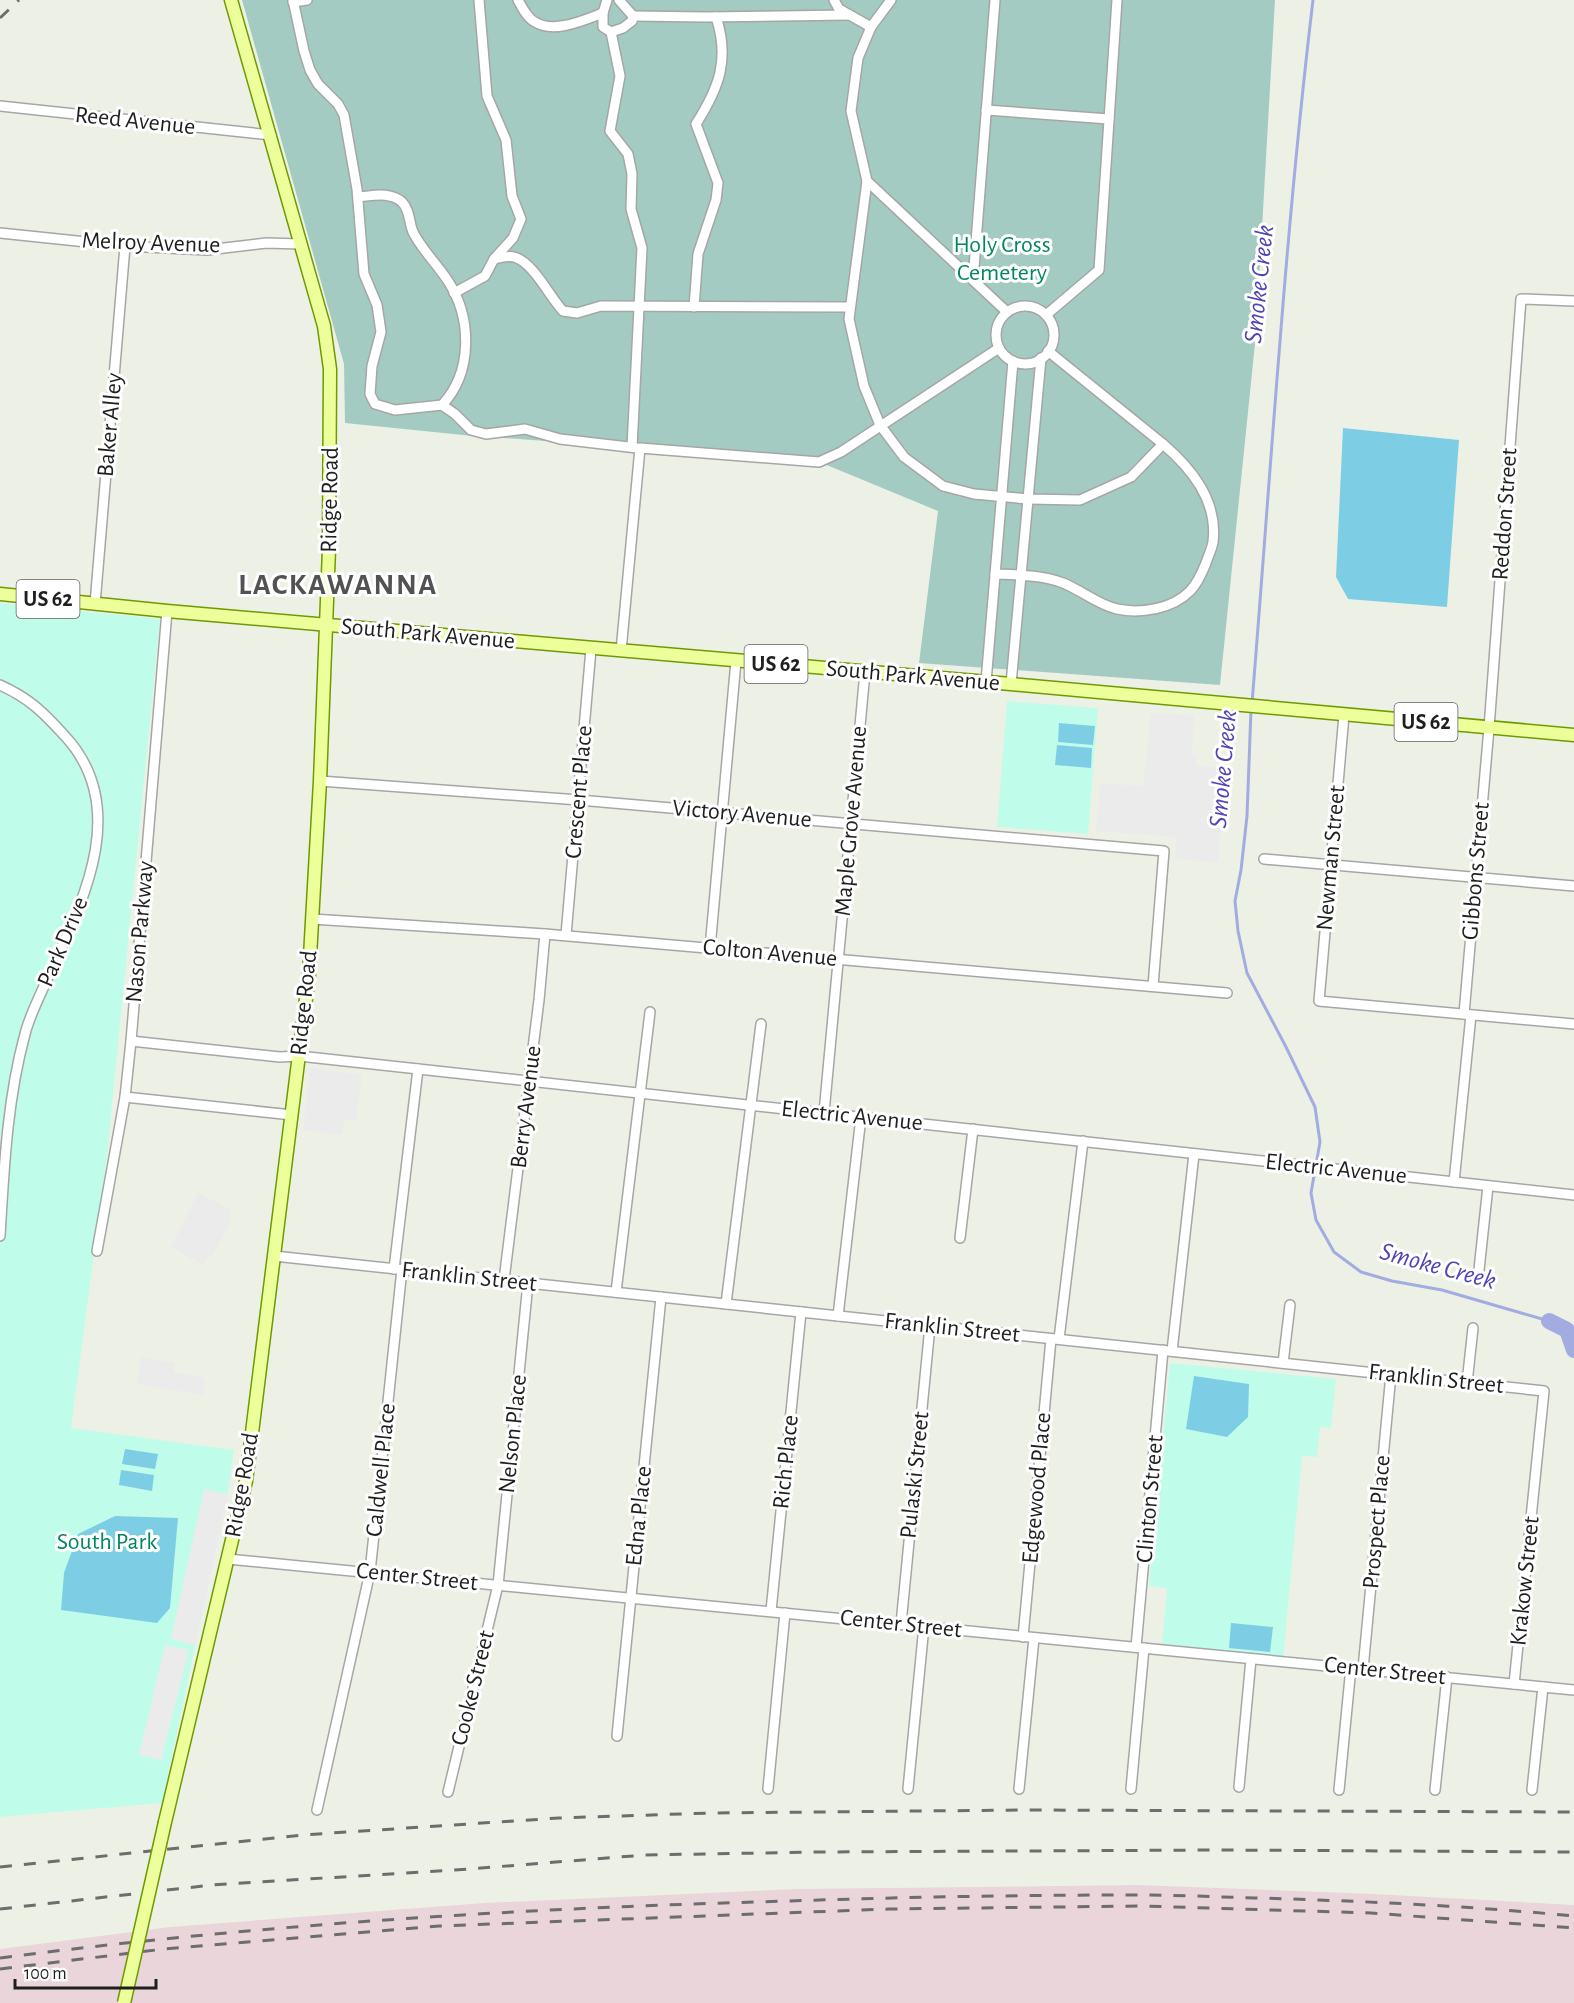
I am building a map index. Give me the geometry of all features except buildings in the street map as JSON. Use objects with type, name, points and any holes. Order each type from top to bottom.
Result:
[{"type":"main road","name":"Ridge Road","points":[[124,2003],[246,1481],[309,974],[320,782],[330,545],[330,369],[324,326],[231,0]]},
{"type":"main road","name":"South Park Avenue","points":[[0,594],[591,649],[1574,735]]},
{"type":"street","points":[[308,0],[293,1],[304,51],[310,70],[318,84],[338,104],[344,115],[358,197],[364,274],[377,305],[381,332],[372,366],[370,394],[375,404],[395,410],[442,405],[471,430],[486,434],[525,429],[560,439],[637,449],[819,462],[841,452],[999,348]]},
{"type":"street","points":[[454,293],[485,276],[494,259],[513,238],[521,219],[512,196],[506,140],[487,96],[479,0]]},
{"type":"street","points":[[518,0],[535,22],[554,27],[603,13]]},
{"type":"street","points":[[607,0],[603,13],[620,76],[610,131],[628,154],[632,174],[631,209],[642,248],[637,449],[621,651]]},
{"type":"street","points":[[619,0],[633,16],[849,15]]},
{"type":"street","points":[[834,0],[839,9],[871,27]]},
{"type":"street","points":[[891,0],[871,27],[858,58],[851,111],[867,181],[849,319],[864,386],[880,425],[904,457],[943,486],[1002,498],[1080,500],[1131,477],[1163,444]]},
{"type":"street","points":[[973,280],[995,0]]},
{"type":"street","points":[[1046,315],[1099,270],[1117,0]]},
{"type":"street","points":[[586,19],[607,30],[632,21],[633,16]]},
{"type":"street","points":[[694,307],[698,254],[716,200],[718,183],[696,124],[708,105],[720,76],[724,48],[716,17]]},
{"type":"street","name":"Reed Avenue","points":[[0,106],[270,135]]},
{"type":"street","points":[[986,110],[1109,119]]},
{"type":"street","points":[[867,181],[1007,312]]},
{"type":"street","points":[[358,197],[387,195],[402,202],[413,231],[449,282],[454,293],[467,342],[465,356],[451,395],[442,405]]},
{"type":"street","name":"Melroy Avenue","points":[[0,233],[125,246],[207,250],[266,243],[301,244]]},
{"type":"street","name":"Baker Alley","points":[[95,604],[125,246]]},
{"type":"street","points":[[494,259],[512,256],[522,261],[563,311],[577,313],[601,306],[850,307]]},
{"type":"street","name":"Reddon Street","points":[[1489,728],[1521,299],[1574,301]]},
{"type":"street","points":[[1011,684],[1028,499],[1045,355],[1053,336],[1052,326],[1046,315],[1038,309],[1026,306],[1016,307],[1001,318],[996,338],[1005,356],[1013,361],[1032,363],[1045,355]]},
{"type":"street","points":[[995,573],[1046,578],[1064,583],[1116,609],[1143,611],[1171,604],[1190,592],[1201,574],[1213,544],[1211,507],[1202,488],[1187,467],[1163,444],[1045,355]]},
{"type":"street","points":[[986,682],[1013,361]]},
{"type":"street","name":"Nason Parkway","points":[[97,1251],[125,1097],[167,611]]},
{"type":"street","name":"Crescent Place","points":[[566,936],[591,649]]},
{"type":"street","points":[[710,948],[736,660]]},
{"type":"street","name":"Maple Grove Avenue","points":[[824,1113],[865,672]]},
{"type":"street","name":"Park Drive","points":[[0,686],[12,691],[42,711],[77,748],[90,773],[95,791],[98,822],[91,872],[78,911],[25,1031],[17,1065],[5,1156],[0,1236]]},
{"type":"street","name":"Newman Street","points":[[1344,715],[1319,1001],[1467,1015]]},
{"type":"street","name":"Gibbons Street","points":[[1454,1182],[1489,728]]},
{"type":"street","name":"Victory Avenue","points":[[320,782],[579,800],[1164,851],[1153,986]]},
{"type":"street","points":[[1264,859],[1574,886]]},
{"type":"street","name":"Colton Avenue","points":[[312,919],[545,934],[1227,993]]},
{"type":"street","name":"Berry Avenue","points":[[504,1280],[545,934]]},
{"type":"street","points":[[616,1292],[650,1012]]},
{"type":"street","points":[[1467,1015],[1574,1024]]},
{"type":"street","points":[[726,1304],[761,1024]]},
{"type":"street","name":"Electric Avenue","points":[[131,1041],[280,1057],[299,1056],[1574,1195]]},
{"type":"street","name":"Caldwell Place","points":[[317,1810],[370,1572],[418,1069]]},
{"type":"street","points":[[125,1097],[292,1115]]},
{"type":"street","points":[[838,1316],[861,1117]]},
{"type":"street","points":[[960,1238],[973,1129]]},
{"type":"street","name":"Edgewood Place","points":[[1023,1637],[1055,1339],[1083,1141]]},
{"type":"street","name":"Clinton Street","points":[[1131,1789],[1140,1648],[1168,1351],[1194,1154]]},
{"type":"street","points":[[1478,1279],[1488,1186]]},
{"type":"street","name":"Franklin Street","points":[[274,1256],[1544,1391],[1535,1478]]},
{"type":"street","name":"Nelson Place","points":[[498,1585],[528,1283]]},
{"type":"street","name":"Edna Place","points":[[617,1736],[661,1297]]},
{"type":"street","points":[[1283,1363],[1290,1305]]},
{"type":"street","name":"Rich Place","points":[[771,1611],[801,1312]]},
{"type":"street","name":"Pulaski Street","points":[[901,1624],[930,1326]]},
{"type":"street","points":[[1467,1383],[1473,1328]]},
{"type":"street","name":"Prospect Place","points":[[1363,1669],[1391,1374]]},
{"type":"street","name":"Krakow Street","points":[[1514,1684],[1535,1478]]},
{"type":"street","name":"Center Street","points":[[228,1559],[1574,1690]]},
{"type":"street","name":"Cooke Street","points":[[448,1792],[498,1585]]},
{"type":"street","points":[[768,1789],[785,1613]]},
{"type":"street","points":[[908,1789],[924,1626]]},
{"type":"street","points":[[1019,1789],[1034,1638]]},
{"type":"street","points":[[1239,1787],[1251,1659]]},
{"type":"street","points":[[1339,1790],[1351,1667]]},
{"type":"street","points":[[1435,1790],[1447,1677]]},
{"type":"street","points":[[1532,1790],[1543,1687]]},
{"type":"shaded area","points":[[1151,713],[1194,716],[1192,755],[1196,756],[1195,766],[1225,768],[1218,862],[1175,859],[1176,837],[1096,831],[1100,783],[1143,786]]},
{"type":"shaded area","points":[[310,1068],[362,1075],[356,1120],[344,1120],[342,1135],[303,1130]]},
{"type":"shaded area","points":[[198,1193],[232,1210],[228,1216],[232,1219],[212,1257],[209,1255],[203,1265],[171,1247]]},
{"type":"shaded area","points":[[141,1357],[175,1363],[174,1372],[205,1378],[203,1395],[136,1384]]},
{"type":"shaded area","points":[[204,1489],[228,1495],[195,1645],[171,1639]]},
{"type":"shaded area","points":[[165,1645],[189,1650],[161,1760],[139,1755]]},
{"type":"shaded area","points":[[1138,1885],[1374,1894],[1574,1905],[1574,2003],[0,2003],[0,1949],[170,1927],[484,1903],[797,1889]]},
{"type":"green space","name":"Holy Cross Cemetery","points":[[242,0],[1275,0],[1256,334],[1220,685],[919,663],[938,511],[817,461],[463,435],[345,423],[344,364]]},
{"type":"green space","points":[[1343,428],[1459,440],[1447,607],[1348,599],[1336,577]]},
{"type":"green space","name":"South Park","points":[[0,603],[160,619],[107,1156],[71,1428],[234,1450],[228,1490],[162,1803],[0,1817]]},
{"type":"green space","points":[[1007,701],[1098,708],[1088,834],[997,827]]},
{"type":"green space","points":[[1059,723],[1095,726],[1093,745],[1058,742]]},
{"type":"green space","points":[[1057,745],[1092,748],[1091,768],[1055,765]]},
{"type":"green space","points":[[1170,1363],[1336,1379],[1331,1428],[1320,1427],[1317,1457],[1302,1456],[1283,1659],[1162,1647],[1167,1588],[1149,1586]]},
{"type":"green space","points":[[1194,1376],[1249,1384],[1248,1417],[1227,1437],[1186,1429]]},
{"type":"green space","points":[[125,1449],[158,1454],[155,1469],[122,1464]]},
{"type":"green space","points":[[121,1470],[154,1475],[152,1491],[119,1485]]},
{"type":"green space","points":[[115,1516],[178,1518],[170,1608],[157,1623],[61,1610],[64,1573],[78,1534]]},
{"type":"green space","points":[[1231,1623],[1273,1627],[1270,1652],[1229,1648]]},
{"type":"waterway","name":"Smoke Creek","points":[[1252,703],[1286,264],[1313,0]]},
{"type":"waterway","name":"Smoke Creek","points":[[1251,710],[1247,816],[1235,901],[1238,931],[1247,973],[1315,1107],[1320,1142],[1311,1193],[1316,1220],[1334,1252],[1361,1272],[1392,1281],[1442,1290],[1549,1321]]},
{"type":"waterway","name":"Smoke Creek","points":[[1549,1321],[1567,1330],[1574,1350]]},
{"type":"railway","points":[[0,18],[19,0]]},
{"type":"railway","points":[[0,1867],[302,1835],[559,1818],[711,1813],[1024,1810],[1574,1812]]},
{"type":"railway","points":[[0,1909],[212,1885],[469,1869],[645,1855],[1221,1850],[1574,1852]]},
{"type":"railway","points":[[0,1958],[197,1936],[394,1919],[592,1908],[877,1898],[1052,1895],[1183,1896],[1416,1904],[1574,1916]]},
{"type":"railway","points":[[0,1969],[164,1949],[439,1926],[889,1909],[1141,1906],[1371,1913],[1574,1928]]},
{"type":"district","name":"LACKAWANNA","points":[[338,585]]}]
